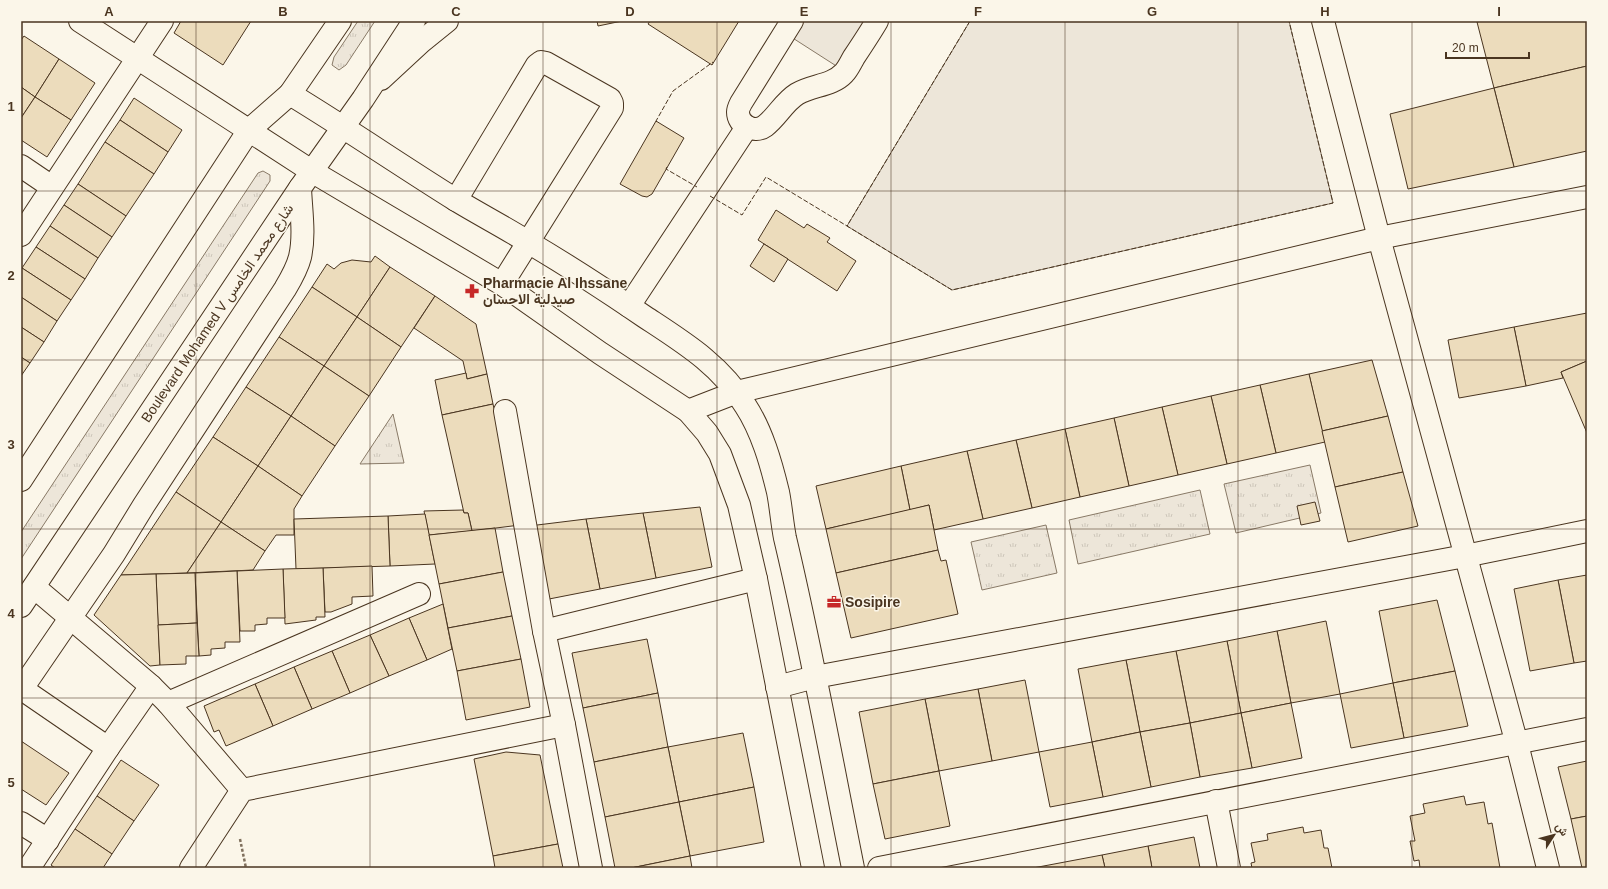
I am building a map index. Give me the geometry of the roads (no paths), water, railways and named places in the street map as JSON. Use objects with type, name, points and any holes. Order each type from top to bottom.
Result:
[{"type":"street","points":[[80,21],[249,130],[306,180],[502,284],[600,353],[688,411],[707,433],[720,454],[730,477],[739,505],[756,579],[813,868]]},
{"type":"street","points":[[21,235],[162,21]]},
{"type":"street","points":[[21,480],[249,130],[290,94],[340,21]]},
{"type":"street","name":"Boulevard Mohamed V شارع محمد الخامس","points":[[21,606],[414,21]]},
{"type":"street","points":[[363,99],[386,73],[447,21]]},
{"type":"street","points":[[792,21],[741,103],[738,112],[741,120],[747,127],[755,129],[764,127],[790,99],[798,93],[827,84],[837,79],[845,72],[877,21]]},
{"type":"street","points":[[1323,21],[1379,238],[1517,744],[1548,868]]},
{"type":"street","points":[[456,200],[541,62],[546,62],[610,99],[612,108],[502,284]]},
{"type":"street","points":[[290,94],[456,200],[529,242],[630,306],[722,373],[737,392],[757,428],[769,460],[778,494],[784,534],[815,677],[853,868]]},
{"type":"street","points":[[630,306],[747,127]]},
{"type":"street","points":[[21,166],[52,187]]},
{"type":"street","points":[[108,748],[21,689],[114,554],[294,273],[300,257],[306,180]]},
{"type":"street","points":[[688,411],[737,392],[1379,238],[1587,197]]},
{"type":"street","points":[[505,411],[544,631],[564,725],[591,868]]},
{"type":"street","points":[[777,687],[815,677],[1587,532]]},
{"type":"street","points":[[544,631],[756,579]]},
{"type":"street","points":[[34,587],[151,686],[168,703],[242,790]]},
{"type":"street","points":[[168,703],[419,594]]},
{"type":"street","points":[[29,868],[151,686]]},
{"type":"street","points":[[191,868],[242,790],[564,725]]},
{"type":"street","points":[[879,868],[1517,744],[1587,729]]},
{"type":"street","points":[[1216,802],[1229,868]]},
{"type":"street","points":[[21,823],[48,840]]},
{"type":"place","name":"Pharmacie Al Ihssane صيدلية الاحسان","points":[[472,291]]},
{"type":"place","name":"Sosipire","points":[[834,602]]}]
